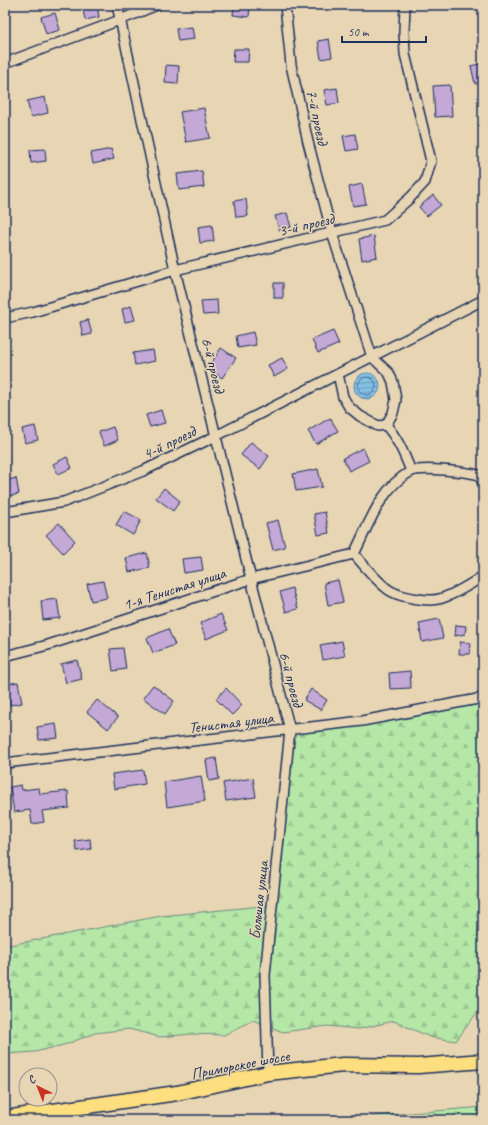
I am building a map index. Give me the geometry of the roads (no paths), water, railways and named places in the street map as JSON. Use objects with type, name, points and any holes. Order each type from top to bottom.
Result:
[{"type":"main road","name":"Приморское шоссе","points":[[5,1118],[177,1093],[268,1073],[343,1065],[418,1066],[483,1061]]},
{"type":"street","name":"6-й проезд","points":[[117,5],[175,270],[251,580],[290,730]]},
{"type":"street","points":[[5,63],[157,5]]},
{"type":"street","name":"7-й проезд","points":[[286,5],[291,65],[308,142],[332,233],[372,358]]},
{"type":"street","name":"3-й проезд","points":[[5,318],[33,312],[175,270],[385,220],[410,198],[425,182],[431,161],[405,54],[405,5]]},
{"type":"street","points":[[386,425],[378,426],[360,416],[350,407],[342,397],[338,374],[372,358],[483,300]]},
{"type":"street","points":[[372,358],[389,373],[393,382],[396,400],[393,413],[386,425]]},
{"type":"street","name":"4-й проезд","points":[[5,512],[64,502],[144,471],[338,374]]},
{"type":"street","points":[[386,425],[401,446],[411,471]]},
{"type":"street","points":[[482,476],[451,470],[411,471],[398,480],[386,494],[373,513],[354,554],[389,590],[412,599],[439,599],[469,585],[483,576]]},
{"type":"street","name":"1-я Тенистая улица","points":[[5,656],[48,645],[251,580],[354,554]]},
{"type":"street","name":"Тенистая улица","points":[[5,764],[362,721],[483,698]]},
{"type":"street","name":"Большая улица","points":[[268,1073],[265,975],[290,730]]},
{"type":"water","points":[[367,373],[376,377],[380,386],[376,395],[367,399],[358,395],[354,386],[358,377]]}]
